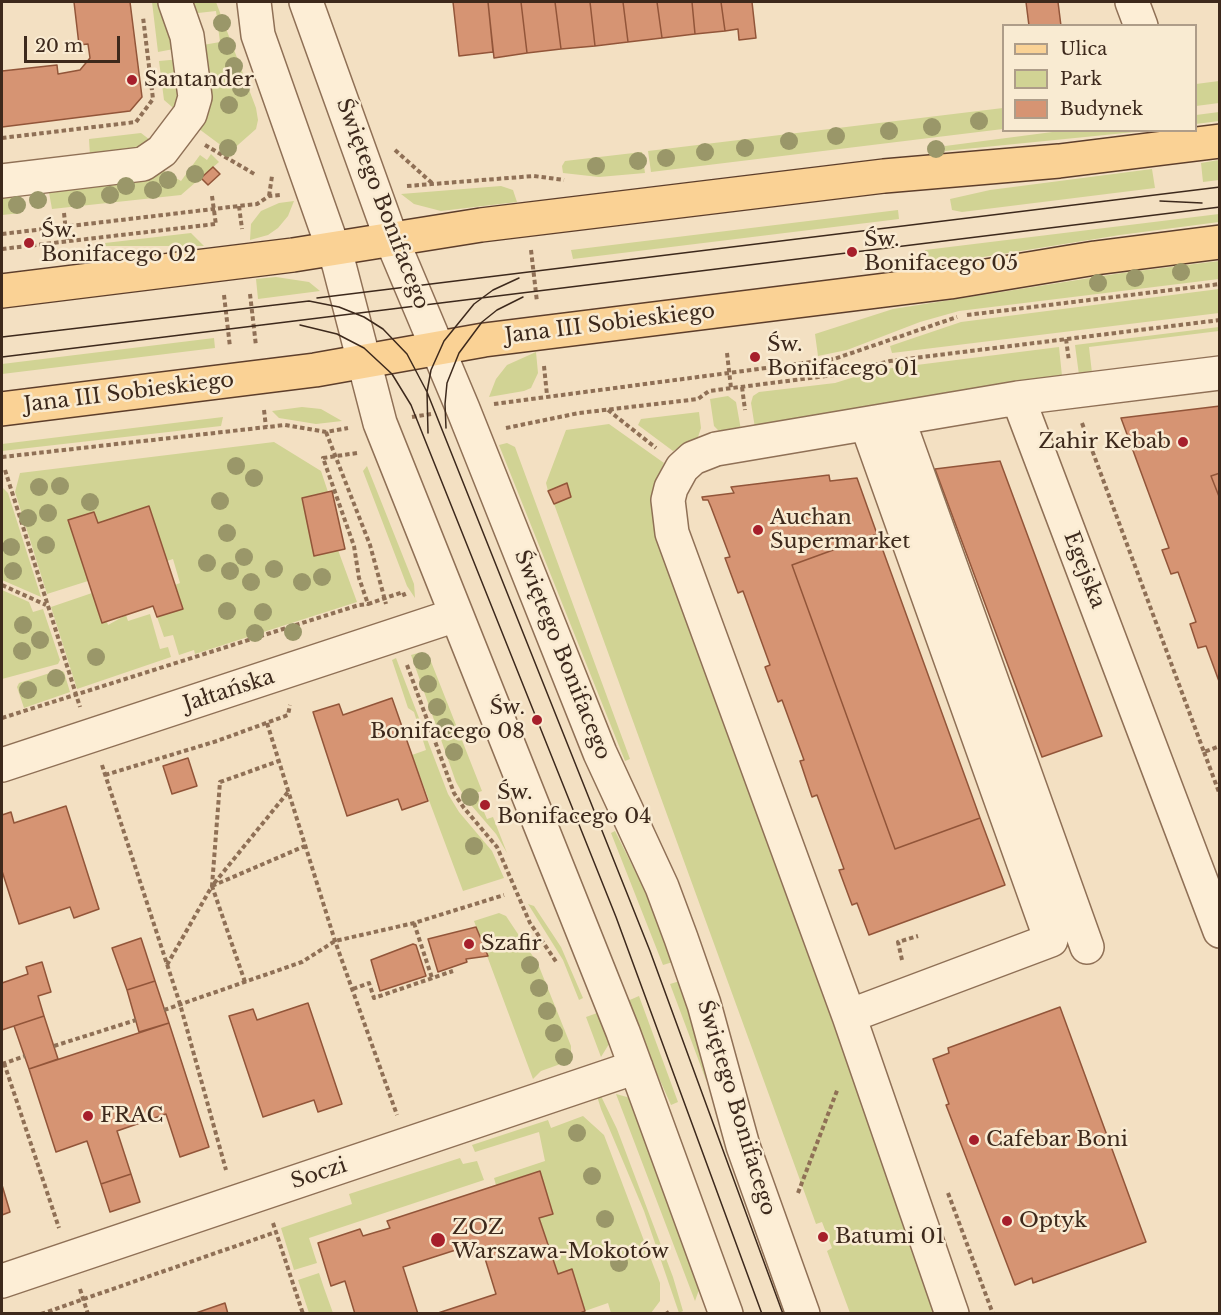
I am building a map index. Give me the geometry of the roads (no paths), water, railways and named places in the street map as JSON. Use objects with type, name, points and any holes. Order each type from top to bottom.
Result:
[{"type":"main road","points":[[2,291],[334,248],[391,238],[873,178],[1059,160],[1220,141]]},
{"type":"main road","name":"Jana III Sobieskiego","points":[[2,409],[363,363],[438,348],[950,282],[1095,258],[1220,242]]},
{"type":"street","points":[[2,181],[143,164],[162,151],[190,114],[195,97],[187,36],[175,2]]},
{"type":"street","points":[[254,2],[258,35],[334,248],[363,363],[389,447],[636,1067],[723,1313]]},
{"type":"street","name":"Świętego Bonifacego","points":[[306,2],[391,238],[438,348],[600,753],[662,887],[706,1012],[738,1131],[803,1314]]},
{"type":"street","points":[[1132,2],[1140,24]]},
{"type":"street","points":[[952,1314],[849,1016],[672,533],[667,512],[671,488],[676,478],[693,458],[704,453],[1018,398],[1220,373]]},
{"type":"street","name":"Egejska","points":[[1018,398],[1220,931]]},
{"type":"street","points":[[882,422],[1087,947]]},
{"type":"street","points":[[849,1016],[1051,940],[882,422]]},
{"type":"street","name":"Jałtańska","points":[[2,765],[456,615]]},
{"type":"street","name":"Soczi","points":[[2,1281],[432,1138],[636,1067]]},
{"type":"tram line","points":[[317,298],[1220,187]]},
{"type":"tram line","points":[[1160,201],[1202,203]]},
{"type":"tram line","points":[[2,357],[1220,207]]},
{"type":"tram line","points":[[428,433],[427,392],[431,370],[444,341],[474,304],[493,290],[519,278]]},
{"type":"tram line","points":[[446,428],[447,383],[459,353],[482,322],[497,310],[523,297]]},
{"type":"tram line","points":[[2,337],[309,301],[339,307],[364,317],[383,329],[407,354],[427,392],[650,951],[783,1314]]},
{"type":"tram line","points":[[300,325],[337,334],[364,348],[392,374],[411,405],[616,917],[762,1314]]},
{"type":"place","name":"Santander","points":[[132,80]]},
{"type":"place","name":"Św. Bonifacego 02","points":[[29,243]]},
{"type":"place","name":"Św. Bonifacego 05","points":[[852,252]]},
{"type":"place","name":"Św. Bonifacego 01","points":[[755,357]]},
{"type":"place","name":"Zahir Kebab","points":[[1183,442]]},
{"type":"place","name":"Auchan Supermarket","points":[[758,530]]},
{"type":"place","name":"Św. Bonifacego 08","points":[[537,720]]},
{"type":"place","name":"Św. Bonifacego 04","points":[[485,805]]},
{"type":"place","name":"Szafir","points":[[469,944]]},
{"type":"place","name":"FRAC","points":[[88,1116]]},
{"type":"place","name":"Cafebar Boni","points":[[974,1140]]},
{"type":"place","name":"Optyk","points":[[1007,1221]]},
{"type":"place","name":"Batumi 01","points":[[823,1237]]},
{"type":"place","name":"ZOZ Warszawa-Mokotów","points":[[438,1240]]}]
